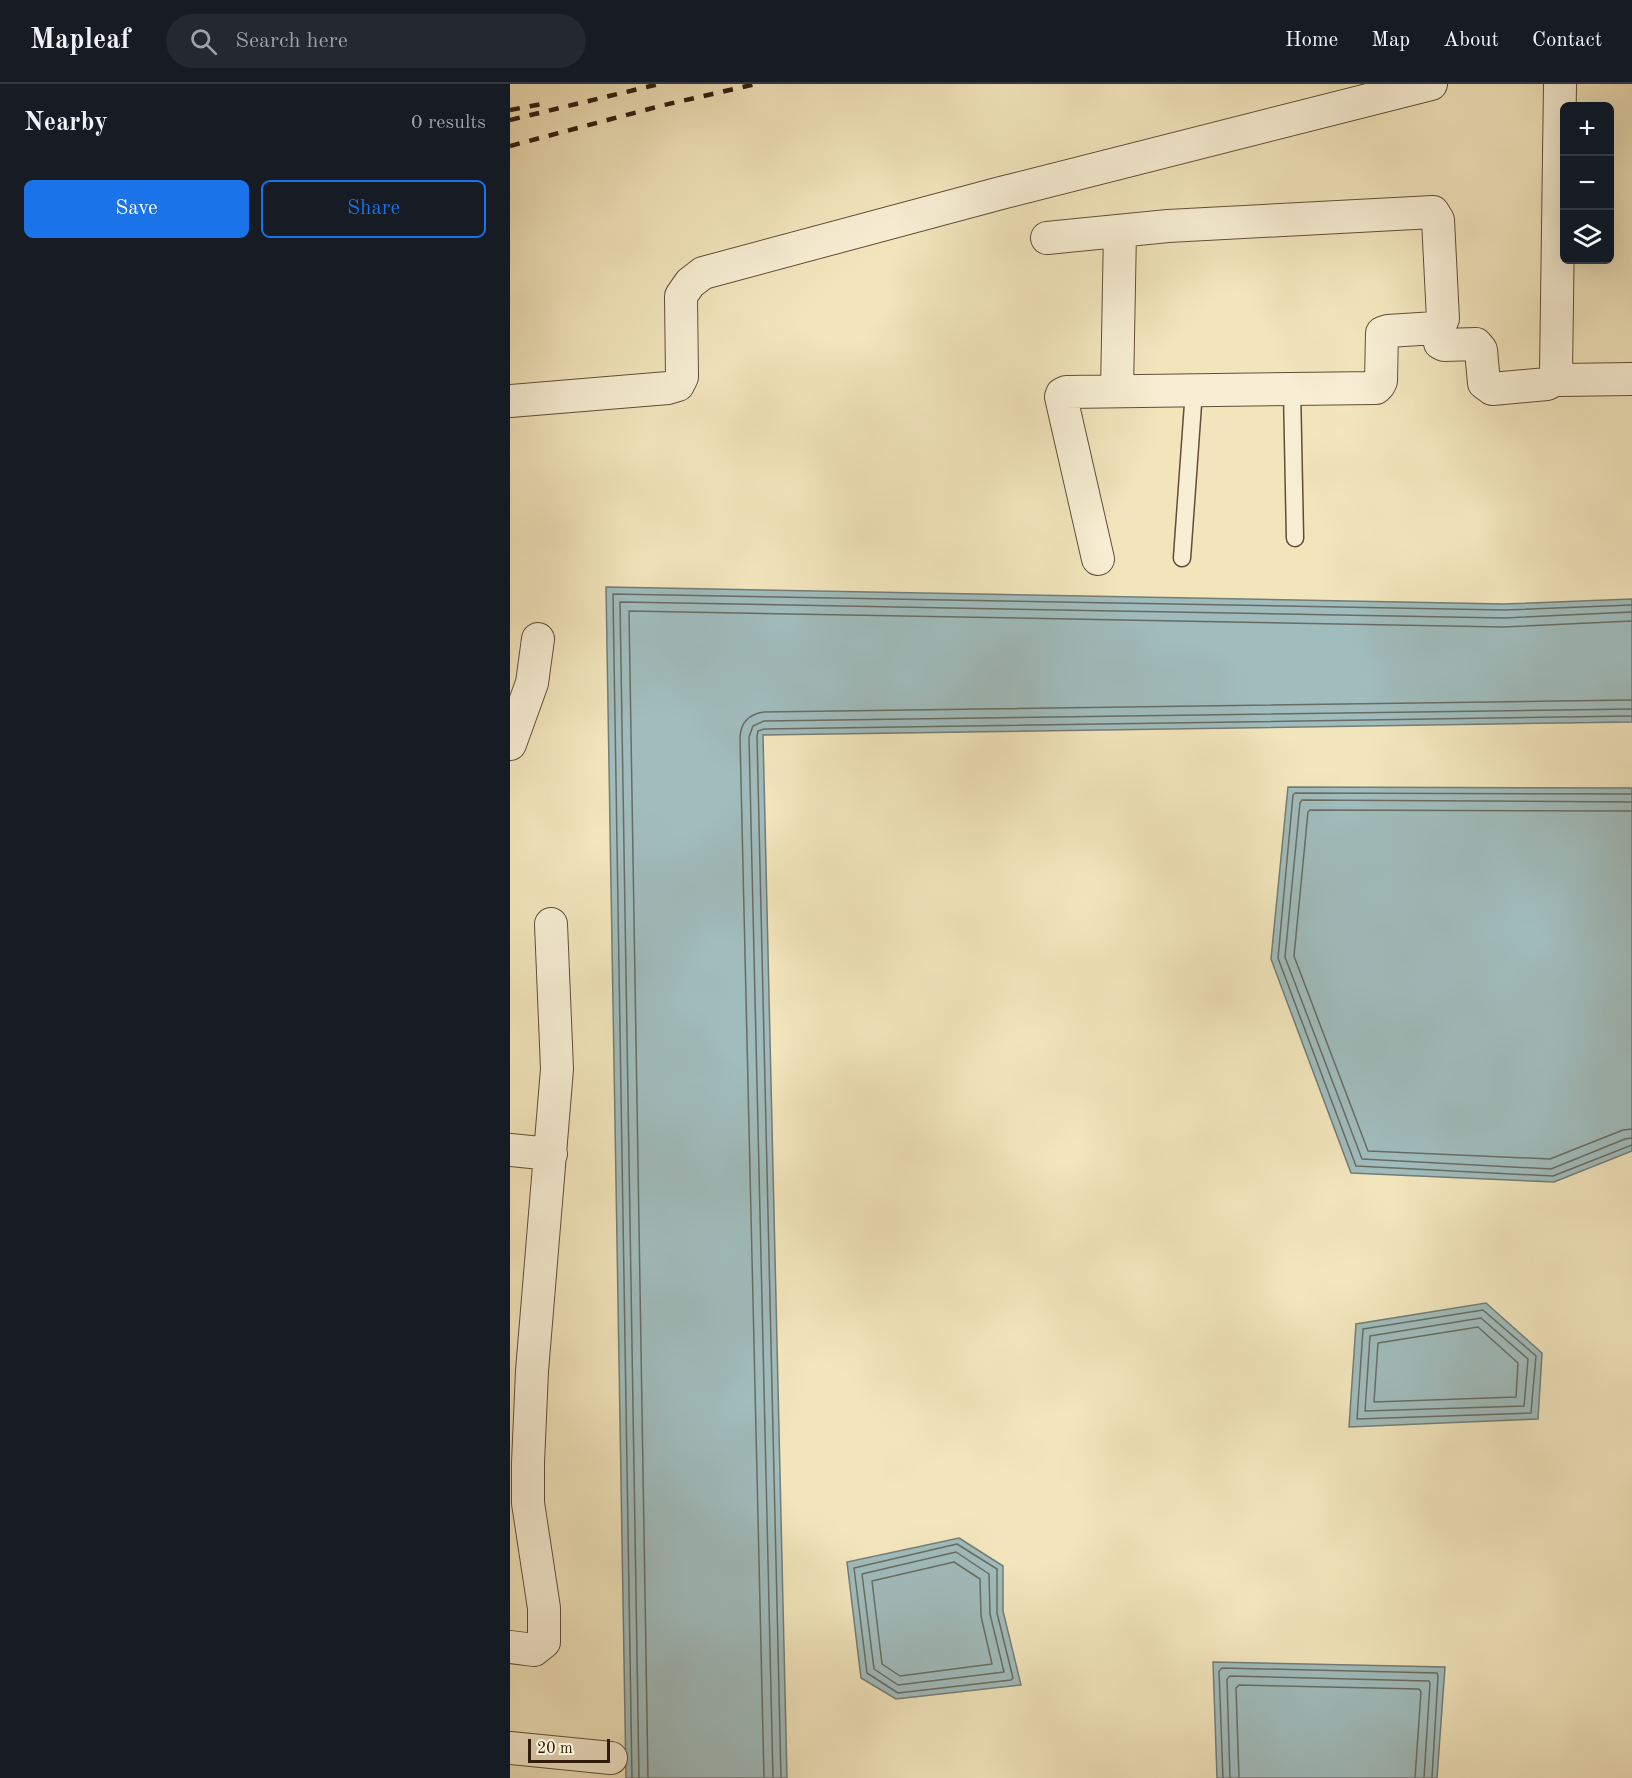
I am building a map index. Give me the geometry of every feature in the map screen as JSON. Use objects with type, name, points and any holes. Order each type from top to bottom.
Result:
[{"type":"street","points":[[510,401],[668,388],[678,385],[682,377],[681,296],[690,283],[703,273],[1013,190],[1431,84]]},
{"type":"street","points":[[1558,378],[1556,373],[1560,84]]},
{"type":"street","points":[[1047,238],[1168,226],[1433,212],[1438,220],[1443,319],[1437,329],[1438,340],[1444,345],[1476,344],[1479,346],[1485,383],[1492,389],[1547,384],[1558,378],[1560,380],[1632,379]]},
{"type":"street","points":[[1117,391],[1120,231]]},
{"type":"street","points":[[1098,560],[1061,398],[1062,394],[1117,391],[1376,388],[1381,381],[1382,333],[1437,329]]},
{"type":"street","points":[[510,744],[532,683],[538,639]]},
{"type":"street","points":[[510,1647],[534,1650],[544,1642],[544,1608],[528,1503],[528,1463],[532,1371],[557,1069],[551,924]]},
{"type":"street","points":[[510,1150],[550,1154]]},
{"type":"street","points":[[510,1748],[611,1758]]},
{"type":"lane","points":[[1292,389],[1295,538]]},
{"type":"lane","points":[[1182,558],[1194,390]]},
{"type":"water","points":[[606,587],[1504,604],[1632,599],[1632,722],[763,735],[787,1778],[626,1778]]},
{"type":"water","points":[[1288,787],[1632,788],[1632,1151],[1554,1182],[1351,1173],[1271,959]]},
{"type":"water","points":[[1486,1303],[1542,1353],[1538,1419],[1349,1427],[1356,1324]]},
{"type":"water","points":[[959,1538],[1003,1566],[1003,1611],[1021,1685],[896,1699],[861,1678],[847,1562]]},
{"type":"water","points":[[1213,1662],[1445,1667],[1437,1778],[1217,1778]]},
{"type":"railway","points":[[510,120],[659,84]]},
{"type":"railway","points":[[510,146],[664,105],[756,84]]},
{"type":"railway","points":[[510,110],[542,104]]}]
